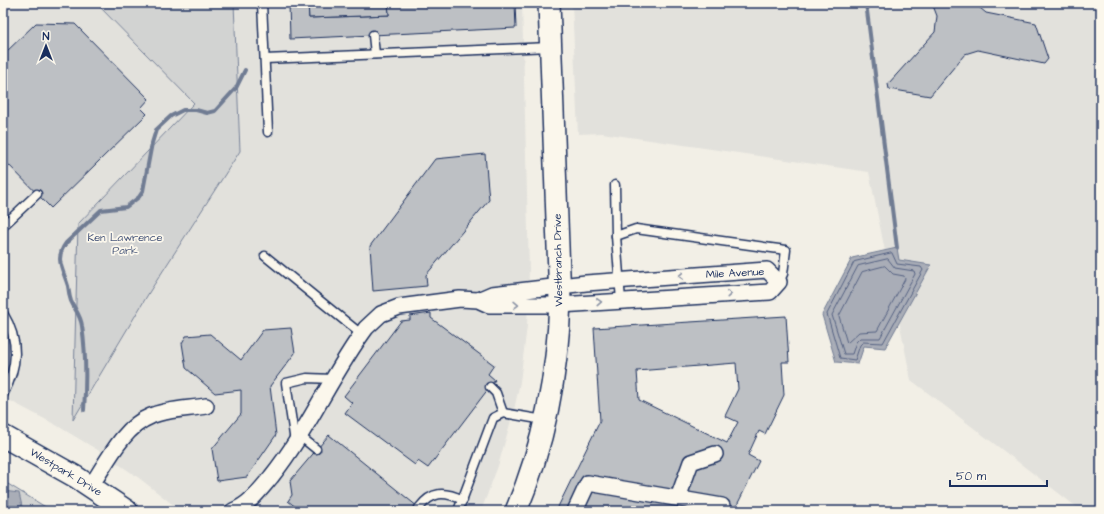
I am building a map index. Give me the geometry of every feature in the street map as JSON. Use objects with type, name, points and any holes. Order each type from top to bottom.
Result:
[{"type":"street","name":"Westbranch Drive","points":[[516,511],[532,464],[544,421],[553,378],[559,296],[549,3]]},
{"type":"street","name":"Mile Avenue","points":[[767,270],[779,282],[770,292],[621,301],[559,296],[620,281],[767,270]]},
{"type":"street","points":[[233,511],[244,506],[253,499],[283,462],[361,334],[381,314],[399,307],[460,299],[478,300],[492,294],[559,296]]},
{"type":"street","points":[[91,486],[122,440],[130,430],[143,420],[153,415],[206,406]]},
{"type":"street","name":"Westpark Drive","points":[[3,436],[30,449],[91,486],[127,511]]},
{"type":"street","points":[[678,498],[691,462],[715,454]]},
{"type":"street","points":[[575,511],[588,482],[722,506]]},
{"type":"lane","points":[[262,3],[268,132]]},
{"type":"lane","points":[[373,35],[375,54]]},
{"type":"lane","points":[[265,59],[551,47]]},
{"type":"lane","points":[[615,185],[616,236],[621,301]]},
{"type":"lane","points":[[3,226],[37,194]]},
{"type":"lane","points":[[616,236],[636,229],[786,250],[783,274],[779,282]]},
{"type":"lane","points":[[265,256],[361,334]]},
{"type":"lane","points":[[3,313],[14,337],[16,352],[14,368],[3,395]]},
{"type":"lane","points":[[316,449],[297,440],[286,384],[307,378],[333,379]]},
{"type":"lane","points":[[490,387],[496,393],[503,413]]},
{"type":"lane","points":[[458,511],[491,422],[496,415],[503,413],[544,421]]},
{"type":"lane","points":[[419,508],[426,500],[440,494],[452,495],[463,500]]},
{"type":"shaded area","points":[[3,3],[96,3],[195,103],[78,224],[150,291],[240,151],[234,3],[522,3],[529,270],[527,326],[520,382],[514,410],[498,466],[481,511],[181,511],[139,478],[101,452],[56,425],[3,397]]},
{"type":"shaded area","points":[[572,3],[1101,3],[1101,508],[1082,511],[911,380],[869,172],[602,133],[578,134]]},
{"type":"green space","name":"Ken Lawrence Park","points":[[96,3],[234,3],[240,151],[150,291],[73,420],[78,224],[194,103]]},
{"type":"green space","points":[[3,481],[52,511],[3,511]]},
{"type":"water","points":[[897,248],[899,260],[931,265],[885,348],[864,346],[858,364],[836,362],[822,315],[852,258]]},
{"type":"water","points":[[3,491],[19,493],[23,511],[3,511]]},
{"type":"building","points":[[289,3],[308,3],[309,18],[389,15],[388,3],[515,3],[516,28],[290,39]]},
{"type":"building","points":[[308,3],[388,3],[389,15],[309,18]]},
{"type":"building","points":[[932,3],[974,3],[986,13],[1036,23],[1048,59],[1044,64],[978,50],[965,54],[930,96],[889,89],[888,84],[935,32],[937,16]]},
{"type":"building","points":[[36,23],[75,24],[149,99],[141,108],[147,114],[51,208],[3,159],[3,55]]},
{"type":"building","points":[[485,154],[489,200],[426,275],[427,286],[373,291],[370,246],[435,159]]},
{"type":"building","points":[[431,313],[431,318],[494,365],[488,374],[495,380],[428,468],[418,461],[415,465],[345,413],[352,403],[344,396],[401,321],[410,320],[410,316]]},
{"type":"building","points":[[786,316],[789,362],[782,362],[784,395],[765,434],[759,431],[748,455],[759,461],[734,511],[556,511],[600,421],[594,328]],"holes":[[[736,363],[738,389],[725,416],[738,422],[727,443],[639,400],[637,371]]]},
{"type":"building","points":[[291,328],[295,353],[270,386],[276,435],[247,477],[217,481],[212,449],[241,414],[241,390],[215,393],[186,368],[182,343],[186,336],[210,334],[241,360],[263,330]]},
{"type":"building","points":[[329,435],[423,511],[301,511],[288,501],[292,495],[290,481]]},
{"type":"waterway","points":[[866,3],[897,248]]},
{"type":"waterway","points":[[84,410],[85,368],[82,326],[79,316],[70,299],[68,286],[60,259],[62,249],[66,243],[101,210],[126,207],[139,197],[143,191],[152,143],[156,130],[171,116],[183,110],[196,110],[207,113],[215,111],[236,88],[245,70]]}]
